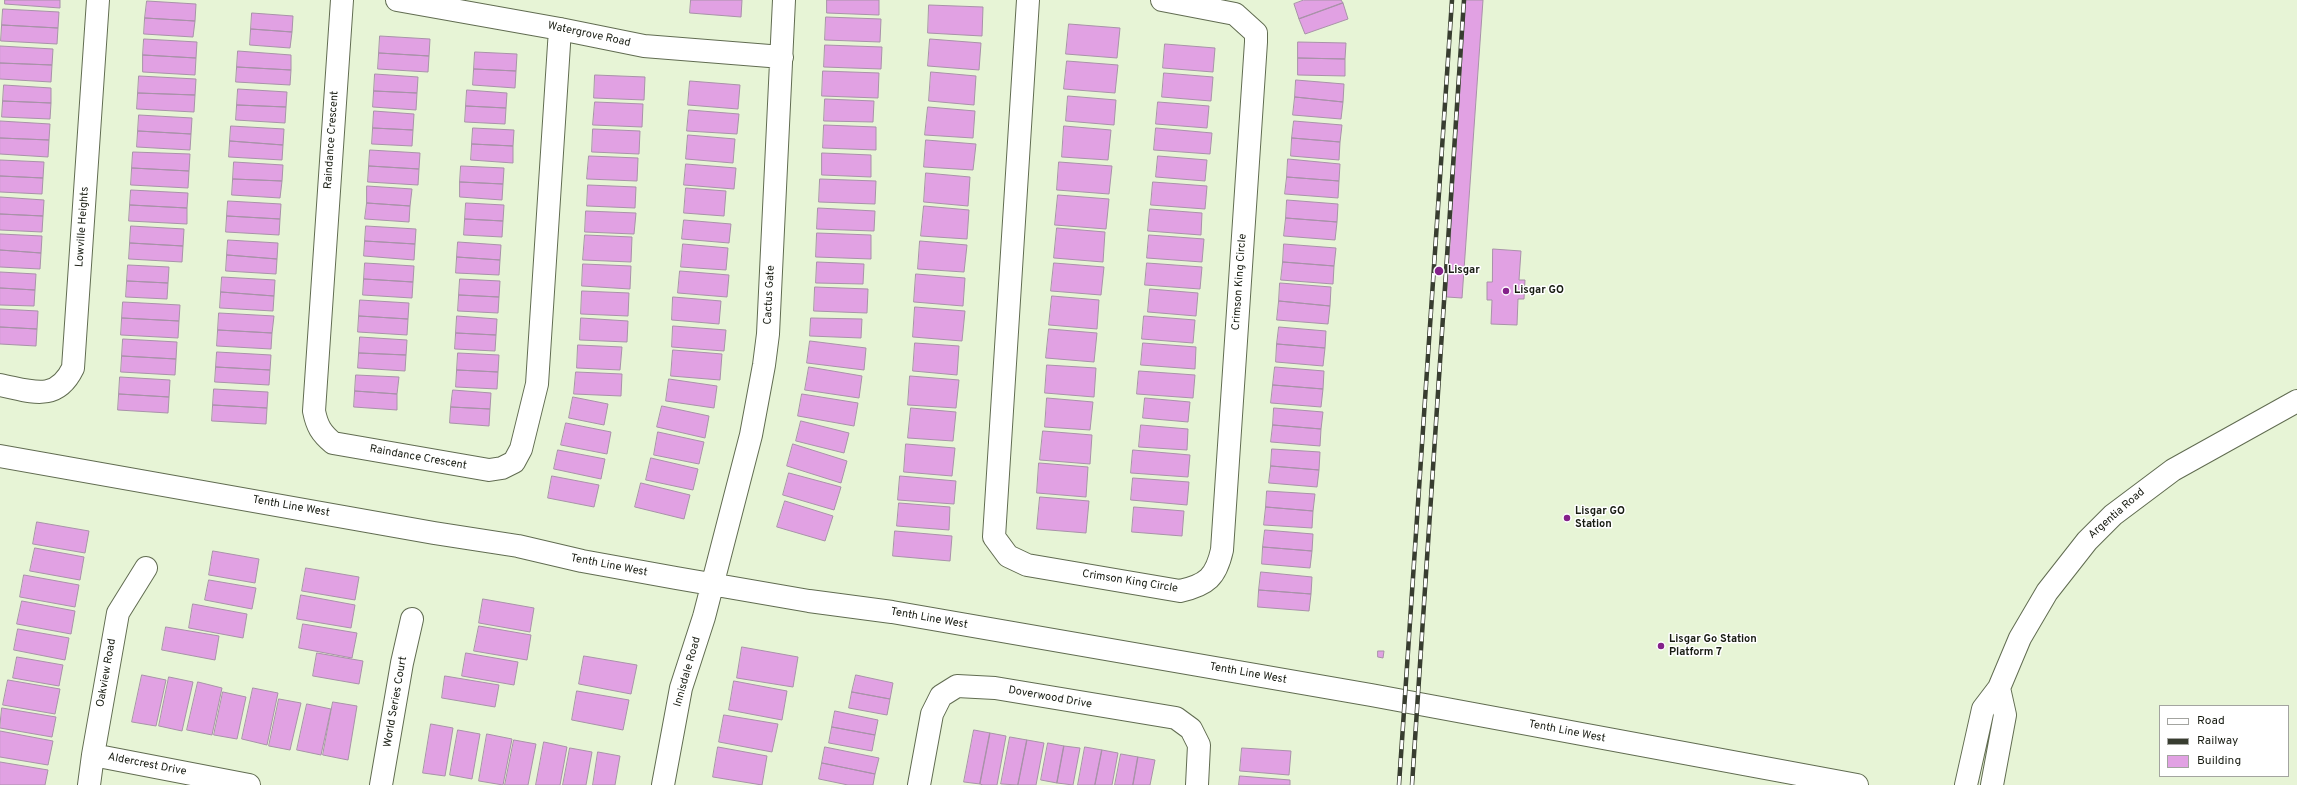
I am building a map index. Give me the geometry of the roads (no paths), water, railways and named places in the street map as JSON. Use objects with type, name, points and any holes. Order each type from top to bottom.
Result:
[{"type":"street","name":"Lowville Heights","points":[[0,386],[43,393],[55,390],[67,381],[73,368],[98,0]]},
{"type":"street","name":"Raindance Crescent","points":[[342,0],[314,411],[316,424],[323,434],[333,443],[489,470],[502,468],[514,462],[521,449],[537,384],[560,29]]},
{"type":"street","name":"Watergrove Road","points":[[397,0],[560,29],[644,46],[782,57]]},
{"type":"street","name":"Cactus Gate","points":[[712,584],[751,435],[764,365],[784,0]]},
{"type":"street","name":"Crimson King Circle","points":[[1028,0],[994,537],[1008,556],[1027,565],[1180,591],[1198,587],[1210,578],[1219,563],[1222,550],[1256,33],[1235,14],[1162,0]]},
{"type":"street","name":"Argentia Road","points":[[1966,785],[1984,709],[1999,688],[2020,638],[2046,592],[2086,541],[2113,515],[2173,470],[2297,401]]},
{"type":"street","name":"Tenth Line West","points":[[0,456],[434,533],[518,546],[582,561],[712,584],[892,612],[1371,695],[1857,785]]},
{"type":"street","name":"Oakview Road","points":[[89,785],[118,613],[146,568]]},
{"type":"street","name":"Innisdale Road","points":[[663,785],[681,688],[712,584]]},
{"type":"street","name":"World Series Court","points":[[382,785],[402,663],[412,619]]},
{"type":"street","name":"Doverwood Drive","points":[[919,785],[932,714],[941,696],[957,686],[995,688],[1176,718],[1191,729],[1199,745],[1197,785]]},
{"type":"street","points":[[1992,785],[2005,715],[1999,688]]},
{"type":"street","name":"Aldercrest Drive","points":[[93,755],[249,785]]},
{"type":"railway","points":[[1399,785],[1452,0]]},
{"type":"railway","points":[[1412,785],[1464,0]]},
{"type":"place","name":"Lisgar","points":[[1439,271]]},
{"type":"place","name":"Lisgar GO","points":[[1506,291]]},
{"type":"place","name":"Lisgar GO Station","points":[[1567,518]]},
{"type":"place","name":"Lisgar Go Station Platform 7","points":[[1661,646]]}]
